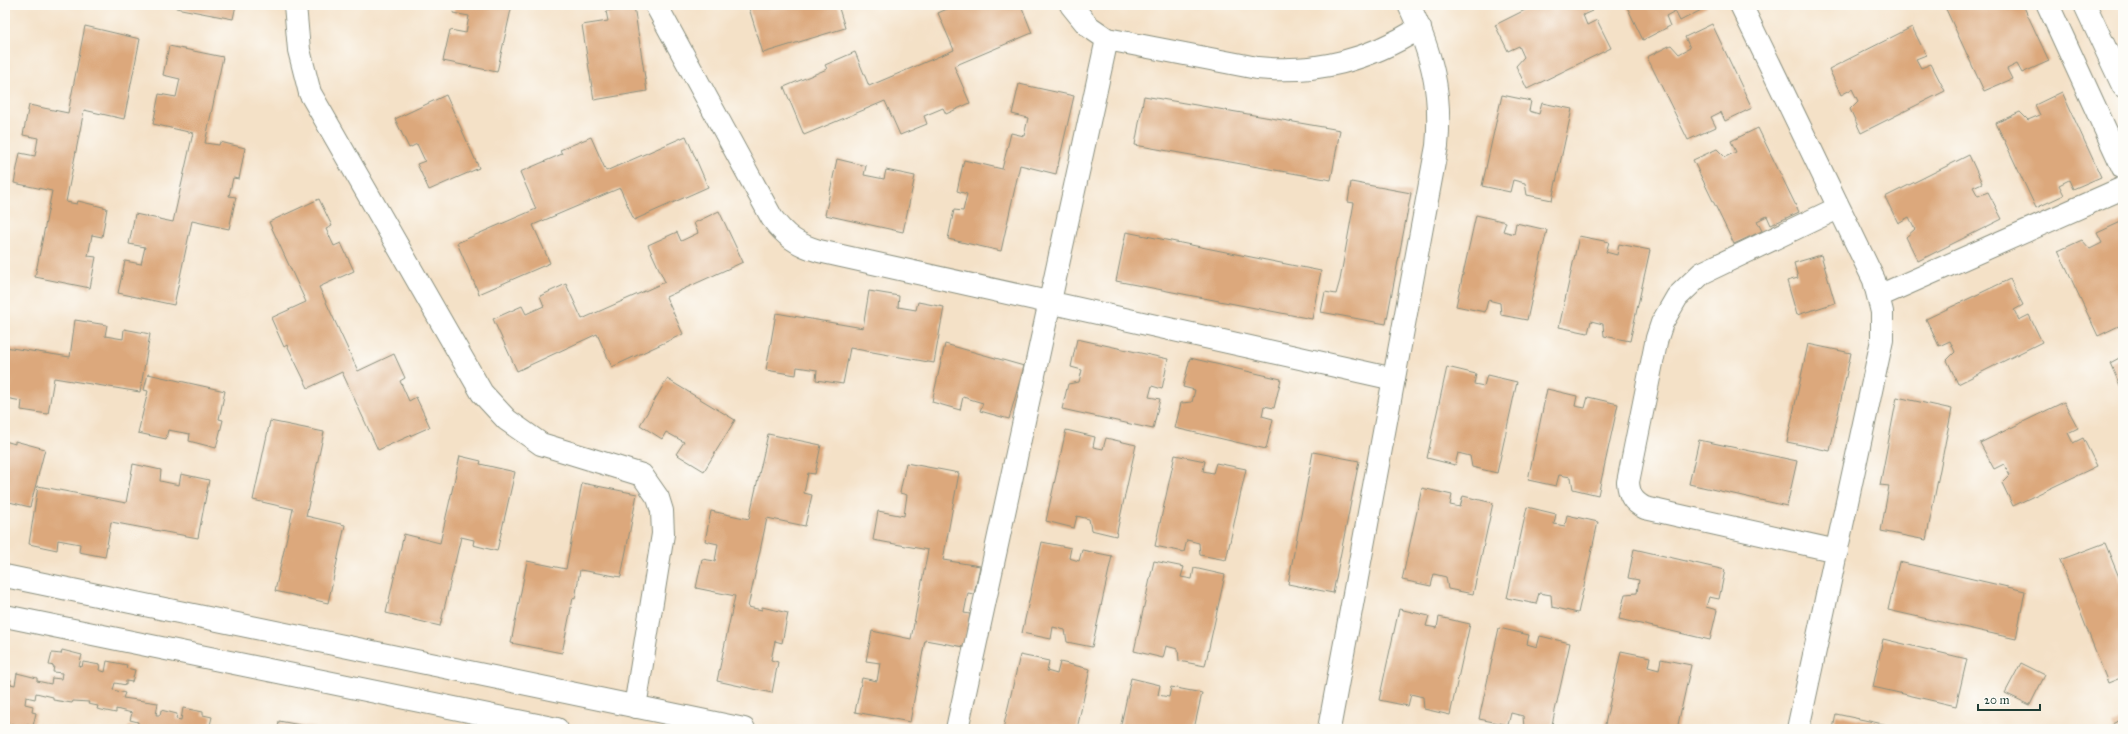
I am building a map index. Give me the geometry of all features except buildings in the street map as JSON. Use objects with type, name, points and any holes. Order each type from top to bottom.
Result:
[{"type":"street","points":[[295,5],[299,50],[310,93],[482,392],[507,420],[541,444],[642,475],[658,498],[662,512],[664,534],[635,706]]},
{"type":"street","points":[[656,5],[772,218],[790,238],[799,244],[819,251],[1394,380]]},
{"type":"street","points":[[1071,5],[1088,26],[1107,39],[1257,68],[1303,70],[1326,67],[1374,52],[1398,42],[1420,28]]},
{"type":"street","points":[[1329,729],[1437,146],[1439,123],[1435,76],[1429,52],[1409,5]]},
{"type":"street","points":[[1742,5],[1838,208],[1874,280],[1882,312],[1882,340],[1798,729]]},
{"type":"street","points":[[2048,5],[2123,168]]},
{"type":"street","points":[[2085,5],[2123,86]]},
{"type":"street","points":[[957,729],[1107,39]]},
{"type":"street","points":[[1879,296],[2123,188]]},
{"type":"street","points":[[1837,551],[1645,508],[1634,501],[1630,495],[1628,482],[1658,338],[1662,323],[1676,297],[1702,273],[1838,208]]},
{"type":"street","points":[[5,576],[744,729]]},
{"type":"street","points":[[5,616],[557,729]]}]
